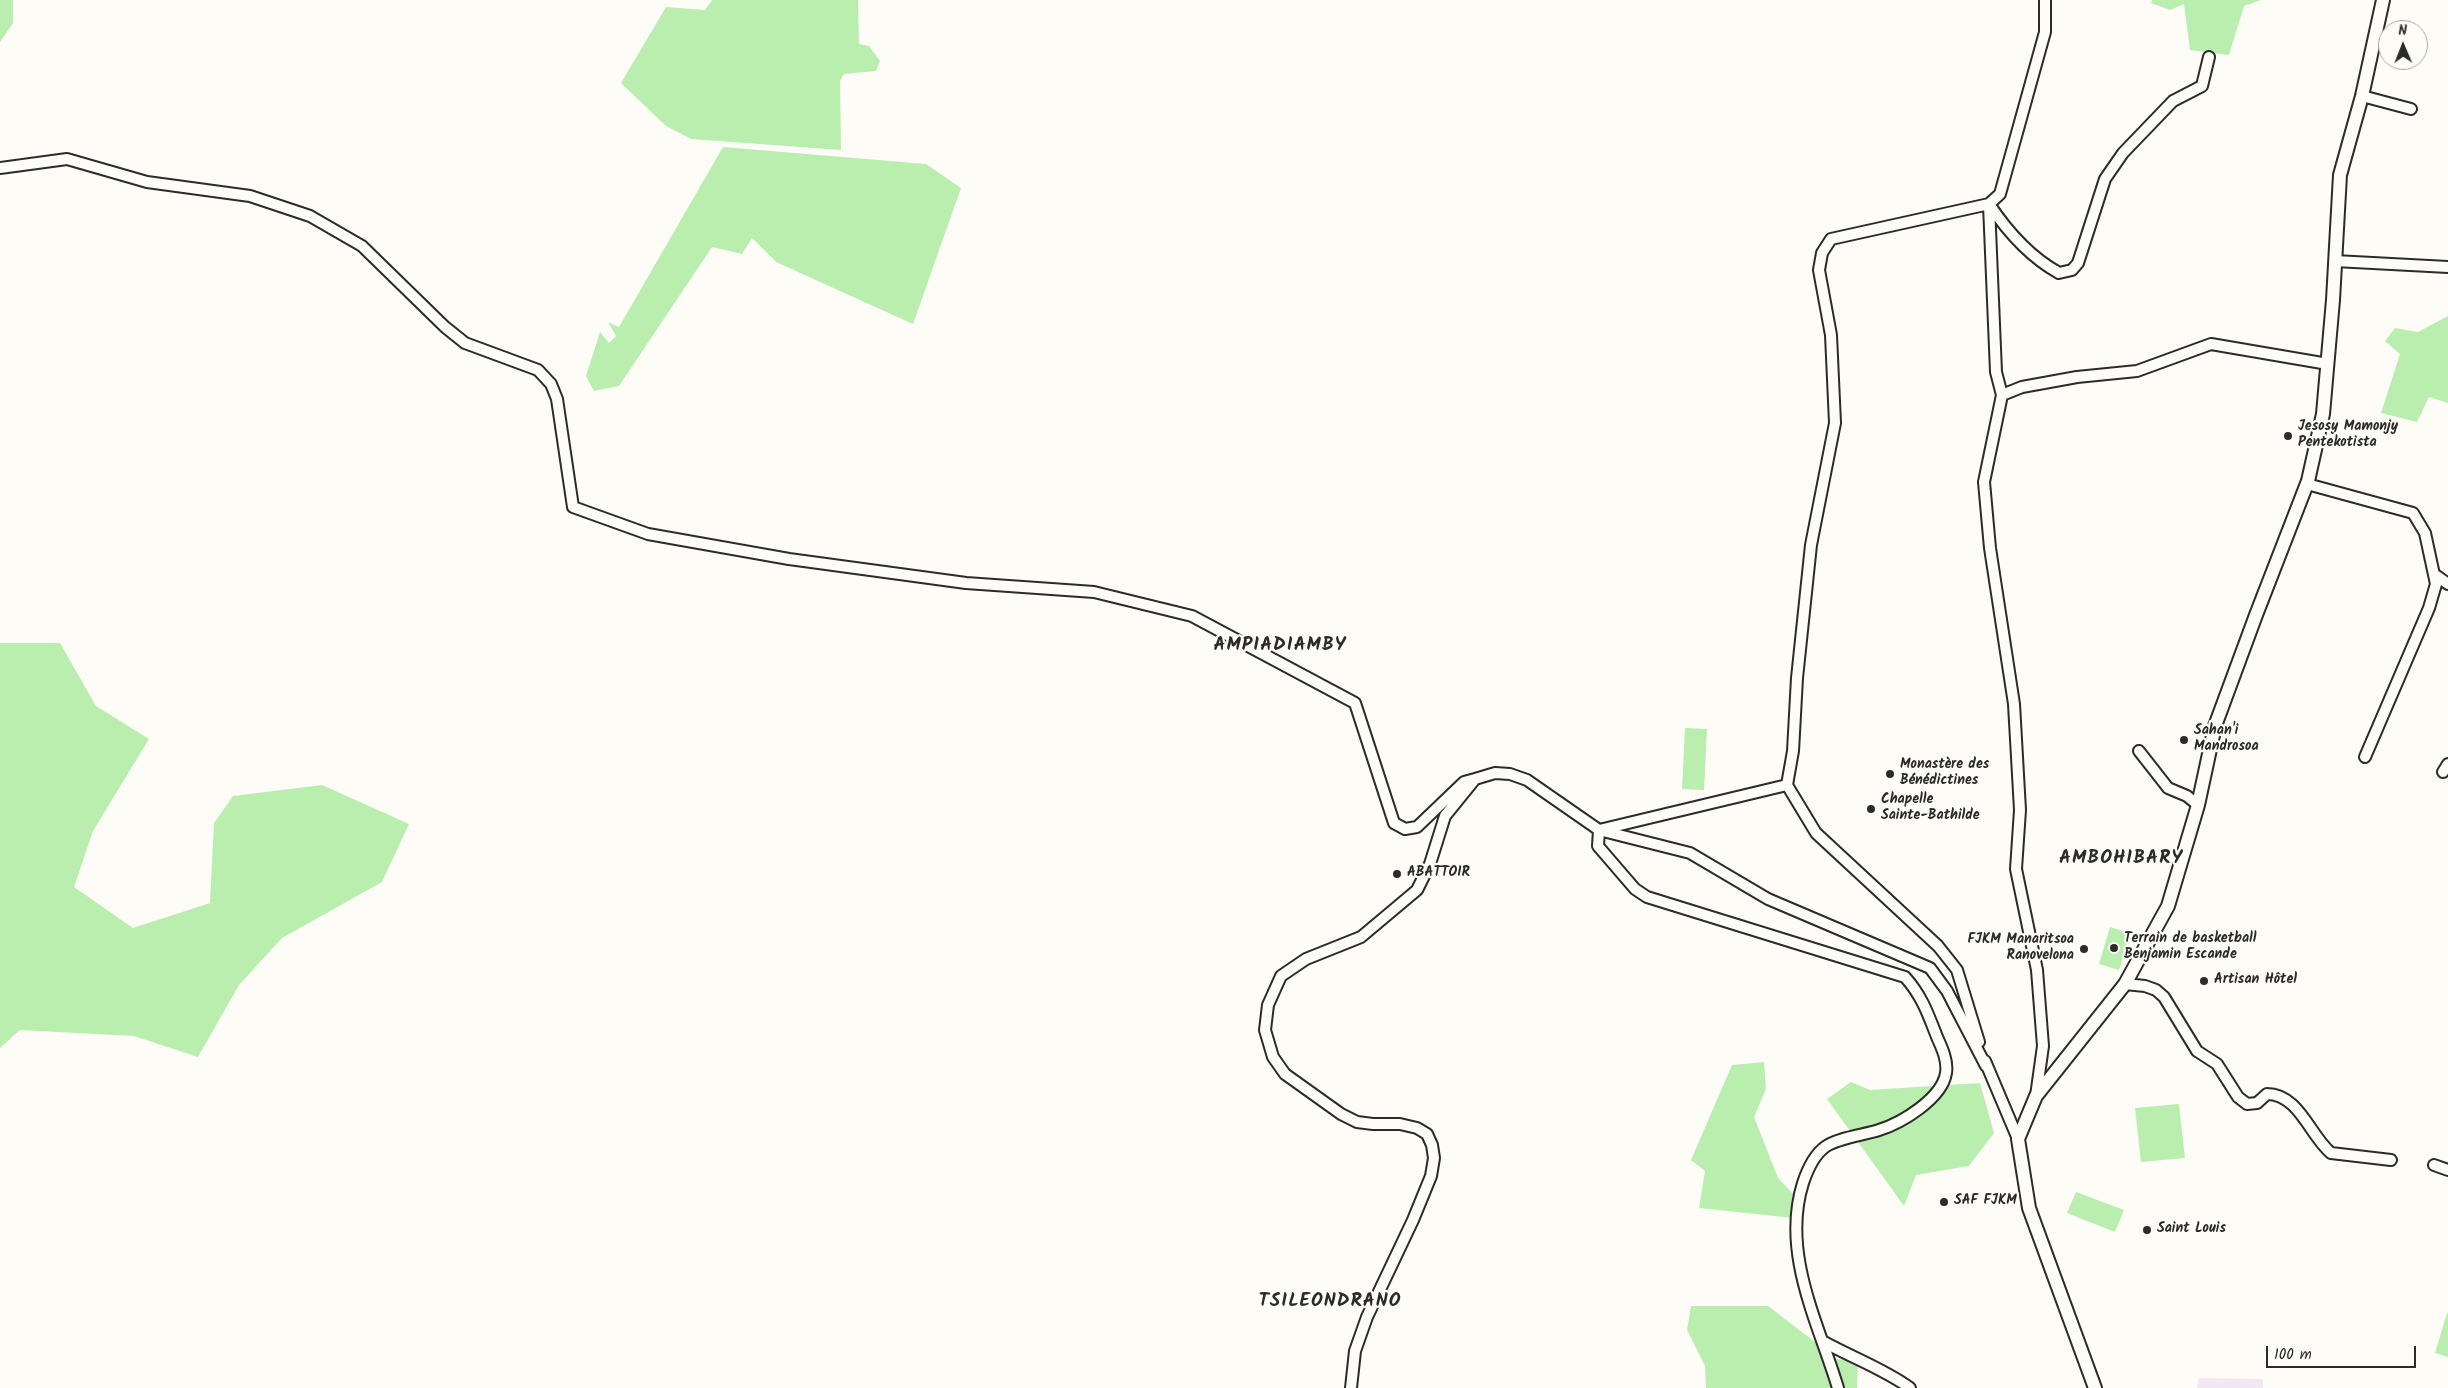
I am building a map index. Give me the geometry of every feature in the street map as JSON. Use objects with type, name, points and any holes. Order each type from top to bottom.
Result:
[{"type":"street","points":[[1986,1066],[1957,970],[1938,946],[1816,833],[1787,784],[1793,751],[1797,678],[1811,545],[1835,423],[1831,335],[1819,270],[1822,253],[1831,239],[1989,204],[2000,194],[2045,32],[2045,0]]},
{"type":"street","points":[[2036,1096],[2125,984],[2168,906],[2198,805],[2215,726],[2307,484],[2323,414],[2340,175],[2362,96],[2383,0]]},
{"type":"street","points":[[1989,204],[2007,230],[2044,265],[2058,273],[2072,270],[2078,263],[2087,239],[2105,179],[2123,154],[2173,101],[2202,86],[2209,57]]},
{"type":"street","points":[[2362,96],[2411,109]]},
{"type":"street","points":[[0,168],[67,159],[147,182],[250,196],[310,216],[362,246],[445,327],[465,343],[538,370],[545,376],[557,399],[574,507],[648,534],[788,559],[966,583],[1094,592],[1192,616],[1355,703],[1394,823],[1405,829],[1417,827],[1464,782],[1495,774],[1510,774],[1527,780],[1599,830],[1690,853],[1768,899],[1930,968],[1947,991],[1986,1066],[2018,1139],[2030,1208],[2095,1388]]},
{"type":"street","points":[[1989,204],[1996,372],[2002,395],[1984,482],[1990,548],[2014,704],[2020,810],[2016,868],[2037,970],[2043,1046],[2036,1096],[2018,1139]]},
{"type":"street","points":[[2335,261],[2448,267]]},
{"type":"street","points":[[2002,395],[2022,387],[2077,377],[2137,371],[2211,344],[2328,364]]},
{"type":"street","points":[[2307,484],[2413,513],[2425,533],[2434,574],[2436,584],[2430,608],[2365,757]]},
{"type":"street","points":[[2434,574],[2448,584]]},
{"type":"street","points":[[2139,750],[2168,788],[2188,796],[2198,805]]},
{"type":"street","points":[[1351,1388],[1355,1352],[1367,1317],[1413,1220],[1431,1176],[1434,1158],[1432,1145],[1427,1134],[1417,1128],[1400,1124],[1357,1122],[1341,1114],[1285,1074],[1274,1056],[1266,1030],[1268,1006],[1281,976],[1306,959],[1361,937],[1417,890],[1430,864],[1445,816],[1475,780]]},
{"type":"street","points":[[1599,830],[1787,784]]},
{"type":"street","points":[[1599,830],[1598,846],[1635,888],[1647,898],[1887,971],[1905,978],[1918,991],[1944,1053],[1946,1074],[1934,1096],[1902,1120],[1881,1129],[1825,1147],[1814,1159],[1803,1183],[1796,1245],[1813,1314],[1838,1388]]},
{"type":"street","points":[[2125,984],[2145,986],[2156,990],[2164,997],[2197,1051],[2217,1064],[2238,1096],[2246,1104],[2257,1103],[2267,1094],[2275,1094],[2296,1109],[2331,1153],[2391,1160]]},
{"type":"street","points":[[2434,1165],[2448,1170]]},
{"type":"street","points":[[1824,1342],[1858,1361],[1893,1376],[1910,1388]]},
{"type":"shaded area","points":[[2199,1378],[2263,1379],[2263,1388],[2197,1388]]},
{"type":"green space","points":[[0,0],[13,0],[13,23],[0,42]]},
{"type":"green space","points":[[712,0],[858,0],[859,44],[869,46],[880,61],[876,71],[844,74],[840,81],[841,150],[691,139],[666,126],[621,83],[666,7],[705,10]]},
{"type":"green space","points":[[2152,0],[2261,0],[2244,6],[2229,55],[2190,50],[2184,4],[2170,10],[2151,3]]},
{"type":"green space","points":[[723,147],[926,164],[961,188],[913,324],[776,262],[752,238],[742,254],[712,247],[619,386],[594,391],[586,376],[600,332],[609,343],[616,336],[608,322],[619,327]]},
{"type":"green space","points":[[2448,316],[2448,403],[2429,397],[2417,422],[2381,413],[2400,354],[2385,341],[2395,328],[2418,332]]},
{"type":"green space","points":[[0,643],[60,643],[96,706],[149,739],[93,831],[74,887],[133,928],[210,903],[214,823],[233,796],[322,785],[409,824],[382,882],[282,938],[239,985],[198,1057],[134,1036],[20,1030],[0,1048]]},
{"type":"green space","points":[[1685,728],[1707,729],[1704,790],[1682,789]]},
{"type":"green space","name":"Terrain de basketball Benjamin Escande","points":[[2110,927],[2130,933],[2119,970],[2099,964]]},
{"type":"green space","points":[[1764,1062],[1766,1089],[1754,1117],[1778,1178],[1798,1199],[1793,1218],[1699,1208],[1705,1171],[1691,1160],[1732,1065]]},
{"type":"green space","points":[[1851,1082],[1870,1090],[1980,1083],[1994,1133],[1969,1166],[1916,1175],[1904,1206],[1827,1099]]},
{"type":"green space","points":[[2179,1104],[2185,1158],[2141,1162],[2135,1108]]},
{"type":"green space","points":[[2076,1192],[2124,1210],[2115,1232],[2067,1213]]},
{"type":"green space","points":[[1691,1306],[1768,1306],[1837,1359],[1858,1361],[1857,1388],[1706,1388],[1705,1366],[1687,1330]]},
{"type":"green space","points":[[2448,1313],[2448,1357],[2435,1353]]},
{"type":"place","name":"Jesosy Mamonjy Pentekotista","points":[[2288,436]]},
{"type":"place","name":"Sahan'i Mandrosoa","points":[[2184,740]]},
{"type":"place","name":"Monastère des Bénédictines","points":[[1890,774]]},
{"type":"place","name":"Chapelle Sainte-Bathilde","points":[[1871,809]]},
{"type":"place","name":"ABATTOIR","points":[[1397,874]]},
{"type":"place","name":"Terrain de basketball Benjamin Escande","points":[[2114,948]]},
{"type":"place","name":"FJKM Manaritsoa Ranovelona","points":[[2084,949]]},
{"type":"place","name":"Artisan Hôtel","points":[[2204,981]]},
{"type":"place","name":"SAF FJKM","points":[[1944,1202]]},
{"type":"place","name":"Saint Louis","points":[[2147,1230]]},
{"type":"district","name":"AMPIADIAMBY","points":[[1280,647]]},
{"type":"district","name":"AMBOHIBARY","points":[[2121,860]]},
{"type":"district","name":"TSILEONDRANO","points":[[1330,1303]]}]
